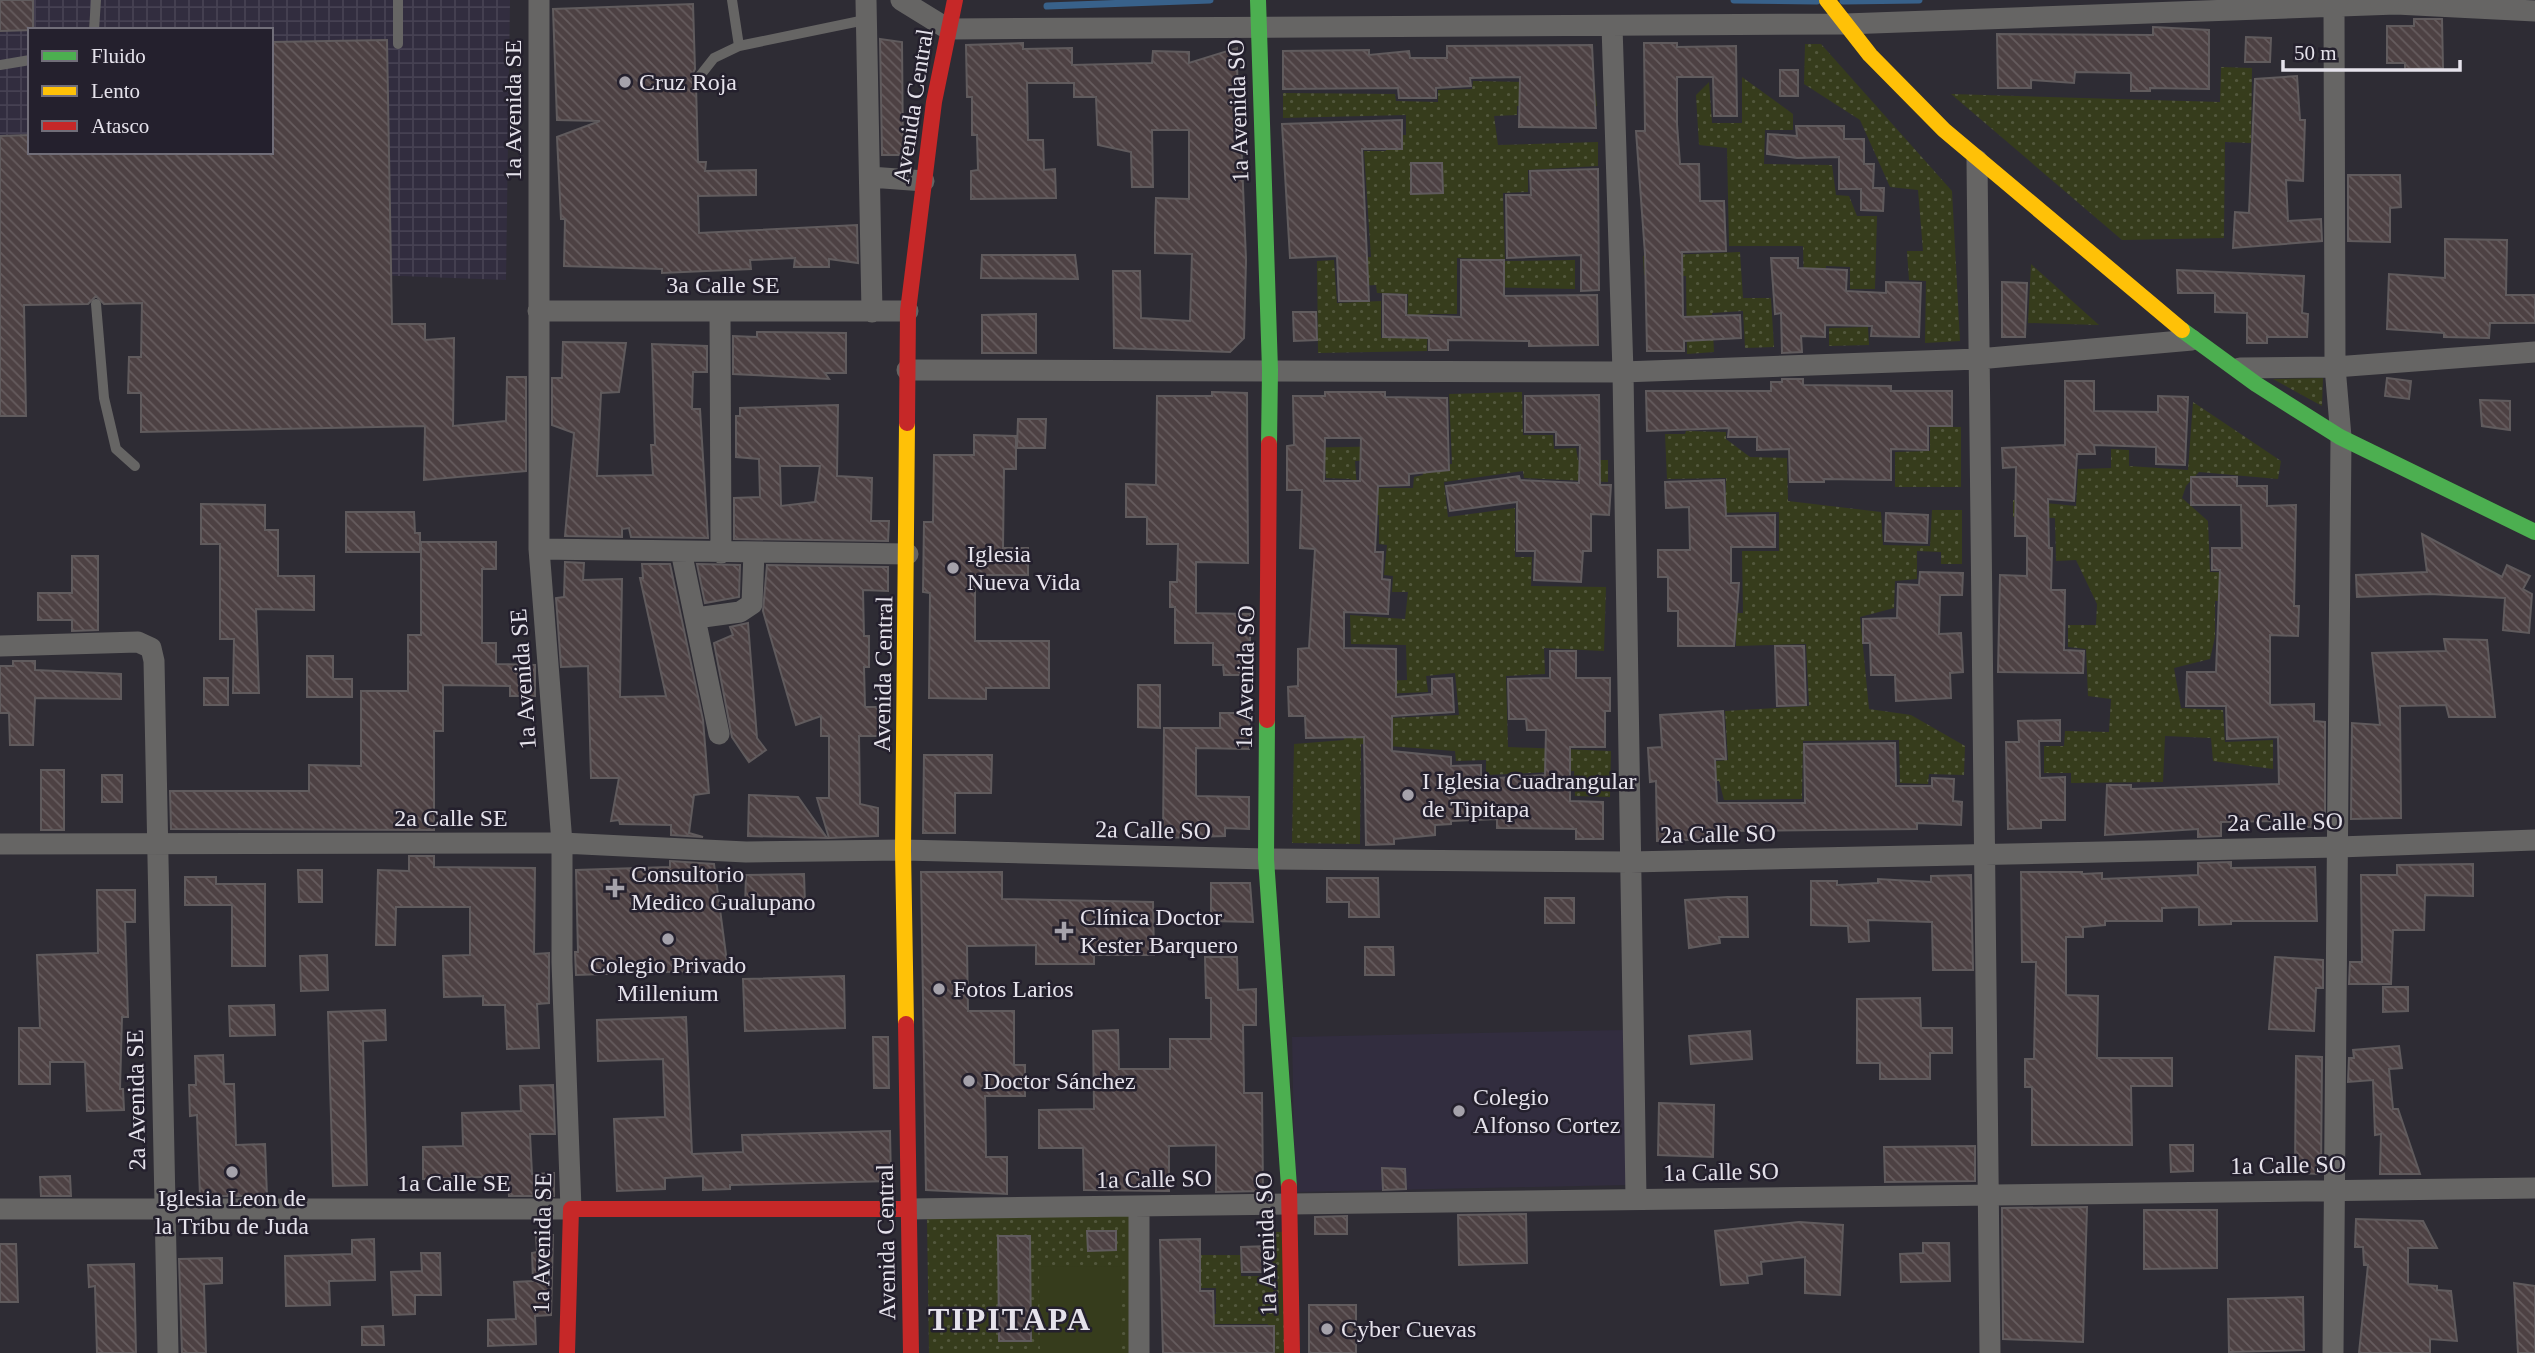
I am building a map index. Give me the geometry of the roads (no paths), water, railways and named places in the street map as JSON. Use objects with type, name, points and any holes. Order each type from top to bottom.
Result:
[{"type":"main road","name":"Avenida Central","points":[[911,1353],[902,850],[908,554],[908,311],[934,102],[955,0]]},
{"type":"main road","name":"1a Avenida SO","points":[[1258,0],[1270,370],[1266,859],[1290,1203],[1292,1353]]},
{"type":"main road","points":[[1836,11],[1898,85],[1977,160],[2194,340],[2232,368],[2341,438],[2535,532]]},
{"type":"main road","name":"1a Calle SE","points":[[571,1209],[908,1209]]},
{"type":"main road","name":"1a Avenida SE","points":[[567,1353],[571,1209]]},
{"type":"street","name":"1a Avenida SE","points":[[540,0],[539,549],[562,844],[571,1209]]},
{"type":"street","points":[[901,0],[948,29],[1612,26],[1836,11],[2396,4],[2535,11]]},
{"type":"street","points":[[2333,1353],[2332,1191],[2339,847],[2341,438],[2335,367],[2334,5]]},
{"type":"street","points":[[866,10],[872,312]]},
{"type":"street","points":[[1612,26],[1623,372],[1636,1199]]},
{"type":"street","points":[[1977,160],[1990,1353]]},
{"type":"street","points":[[870,177],[924,181]]},
{"type":"street","name":"3a Calle SE","points":[[538,311],[908,311]]},
{"type":"street","points":[[720,311],[721,552]]},
{"type":"street","points":[[907,370],[1623,372],[1978,359],[2194,340]]},
{"type":"street","points":[[2232,368],[2335,367],[2535,352]]},
{"type":"street","points":[[539,549],[908,554]]},
{"type":"street","points":[[681,551],[719,734]]},
{"type":"street","points":[[696,618],[747,610],[752,604],[754,552]]},
{"type":"street","name":"2a Avenida SE","points":[[0,646],[138,642],[150,648],[153,661],[168,1353]]},
{"type":"street","name":"2a Calle SO","points":[[902,850],[1266,859],[1630,862],[2339,847],[2535,840]]},
{"type":"street","name":"2a Calle SE","points":[[0,844],[562,844],[746,852],[902,850]]},
{"type":"street","name":"1a Calle SO","points":[[908,1209],[2535,1188]]},
{"type":"street","points":[[1139,1206],[1139,1353]]},
{"type":"street","name":"1a Calle SE","points":[[0,1209],[571,1209]]},
{"type":"lane","points":[[94,28],[96,0]]},
{"type":"lane","points":[[398,0],[398,44]]},
{"type":"lane","points":[[732,0],[739,46]]},
{"type":"lane","points":[[699,77],[714,58],[739,46],[866,10]]},
{"type":"lane","points":[[0,65],[28,60]]},
{"type":"lane","points":[[96,304],[104,398],[116,449],[135,466]]},
{"type":"waterway","points":[[1047,6],[1210,0]]},
{"type":"waterway","points":[[1734,0],[1817,1]]},
{"type":"waterway","points":[[1843,1],[1919,0]]},
{"type":"place","name":"Cruz Roja","points":[[625,82]]},
{"type":"place","name":"Iglesia Nueva Vida","points":[[953,568]]},
{"type":"place","name":"I Iglesia Cuadrangular de Tipitapa","points":[[1408,795]]},
{"type":"place","name":"Consultorio Medico Gualupano","points":[[615,888]]},
{"type":"place","name":"Clínica Doctor Kester Barquero","points":[[1064,931]]},
{"type":"place","name":"Colegio Privado Millenium","points":[[668,939]]},
{"type":"place","name":"Fotos Larios","points":[[939,989]]},
{"type":"place","name":"Doctor Sánchez","points":[[969,1081]]},
{"type":"place","name":"Colegio Alfonso Cortez","points":[[1459,1111]]},
{"type":"place","name":"Iglesia Leon de la Tribu de Juda","points":[[232,1172]]},
{"type":"place","name":"Cyber Cuevas","points":[[1327,1329]]},
{"type":"district","name":"TIPITAPA","points":[[1010,1319]]}]
